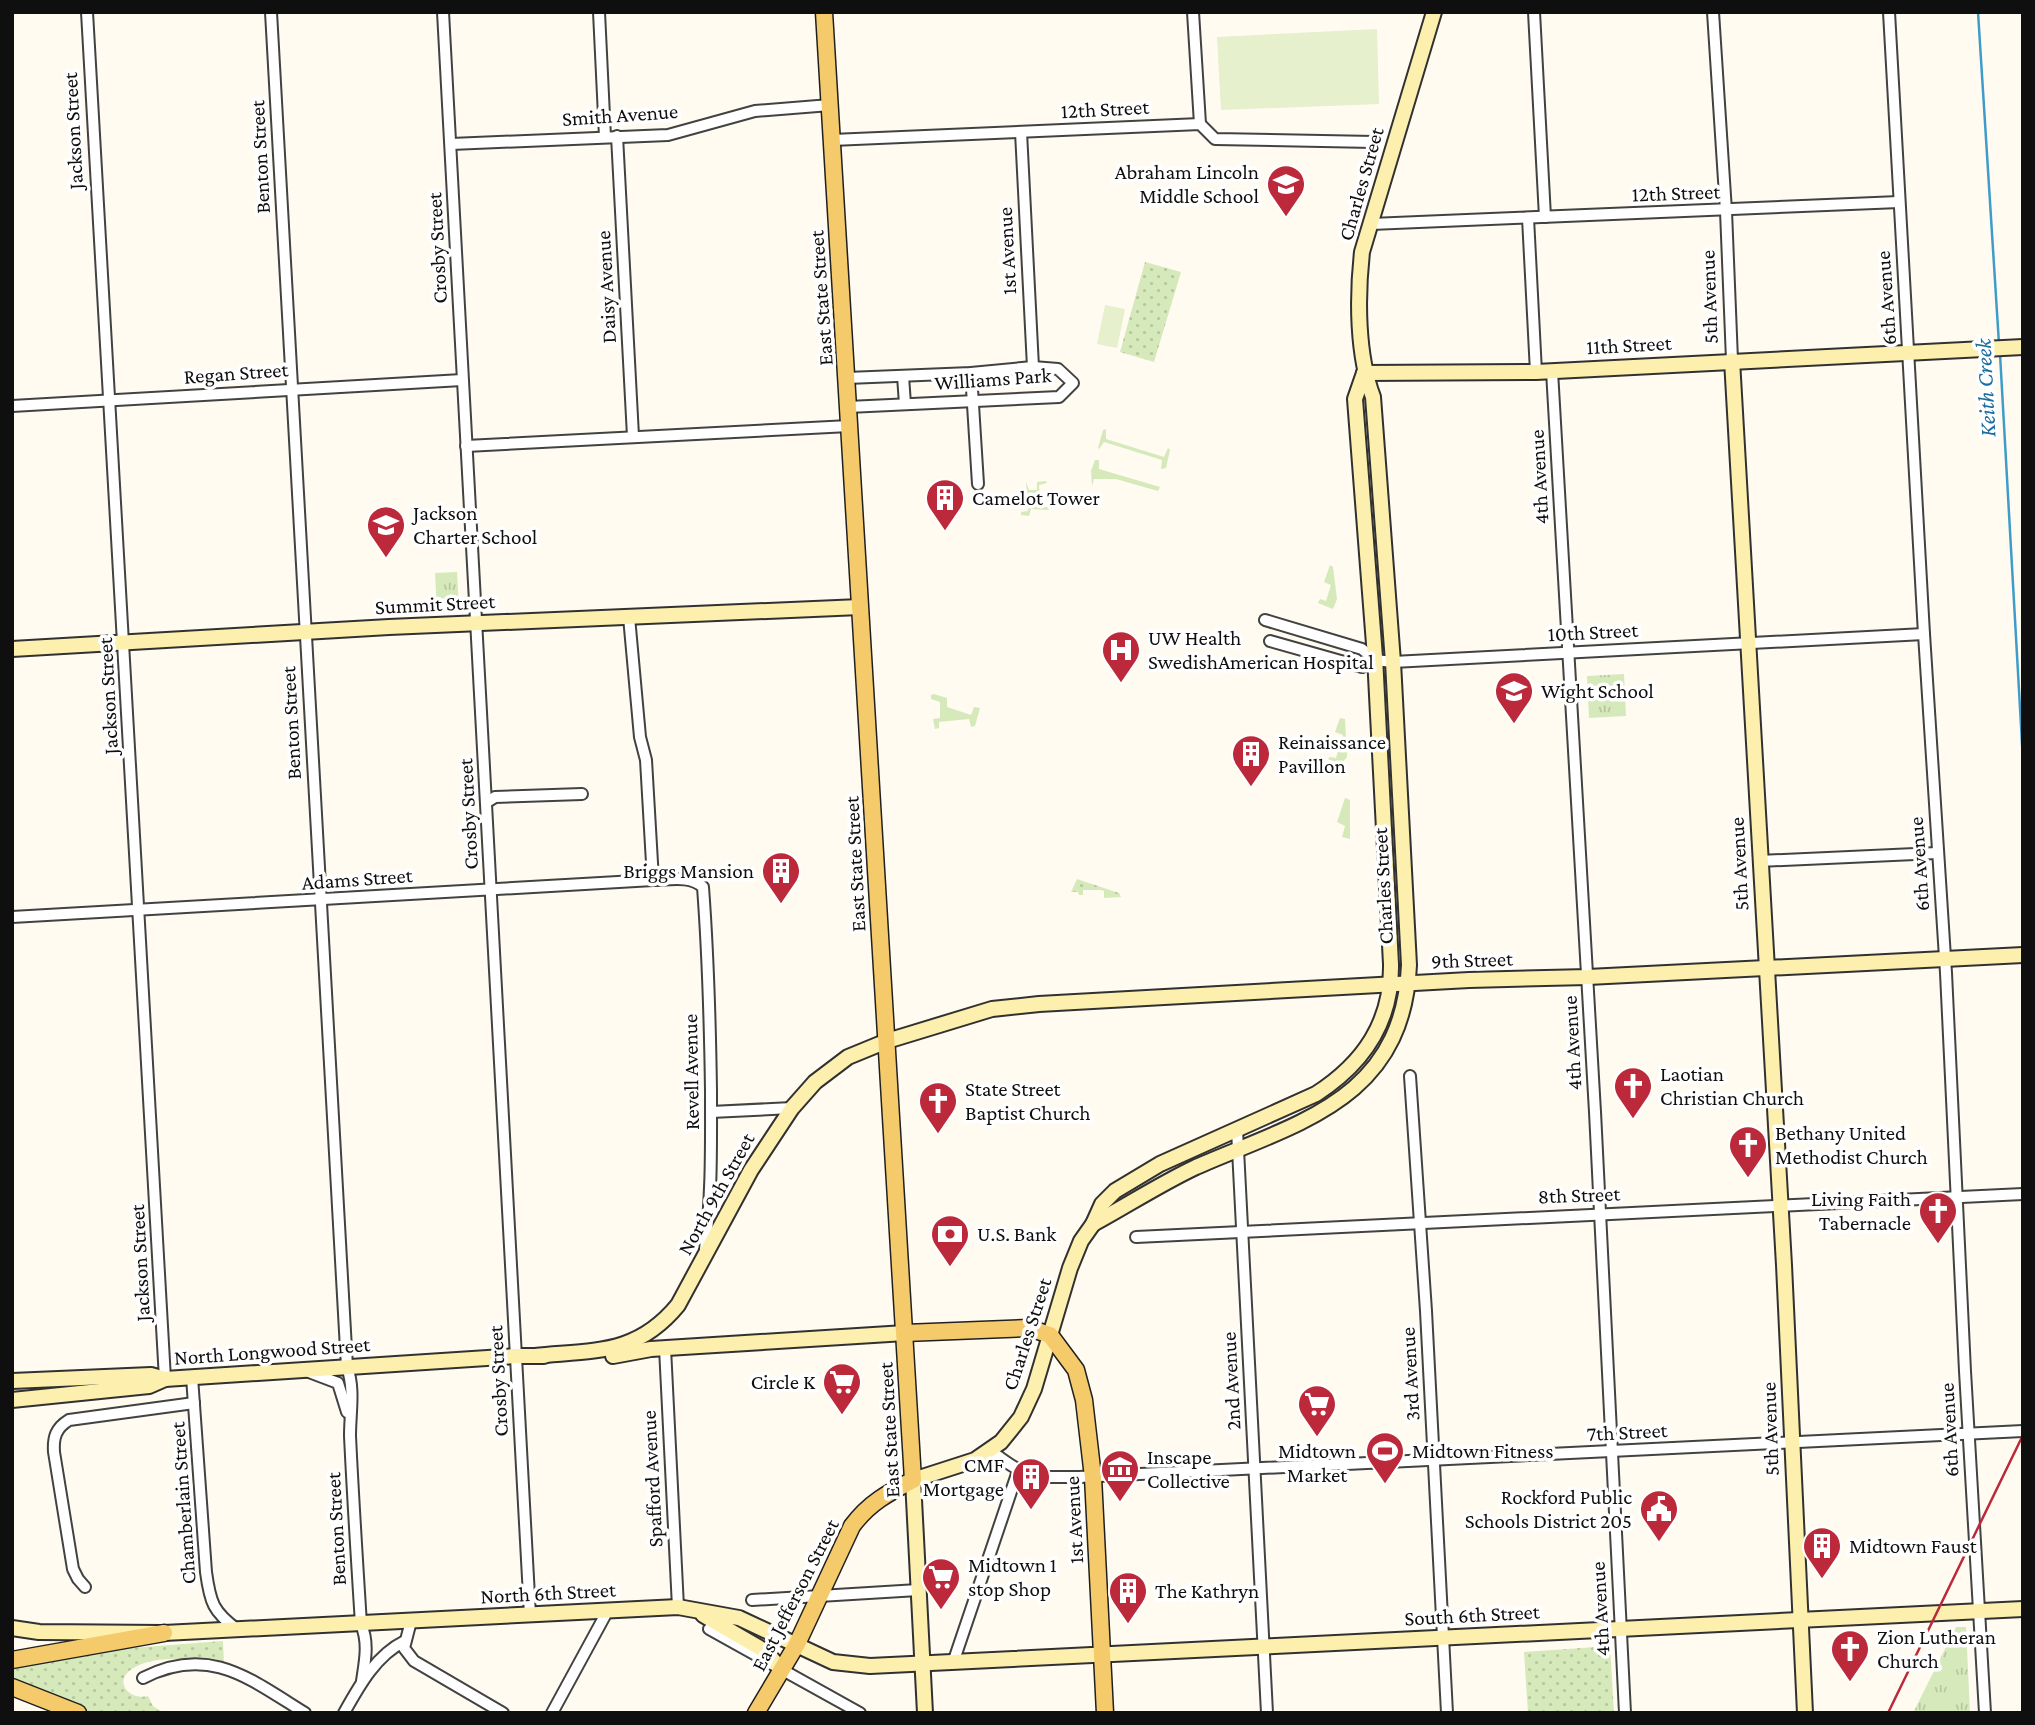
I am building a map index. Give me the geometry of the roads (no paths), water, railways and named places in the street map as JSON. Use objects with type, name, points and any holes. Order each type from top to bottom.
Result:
[{"type":"main road","name":"East State Street","points":[[824,12],[905,1333],[925,1713]]},
{"type":"main road","name":"Charles Street","points":[[1093,1224],[1161,1184],[1334,1105],[1367,1077],[1379,1062],[1399,1022],[1408,984],[1409,965],[1393,662],[1373,397],[1364,373],[1359,281],[1362,253],[1434,12]]},
{"type":"main road","name":"11th Street","points":[[1364,373],[1536,372],[2016,347]]},
{"type":"main road","name":"5th Avenue","points":[[1732,360],[1750,644],[1759,861],[1780,1206],[1805,1713]]},
{"type":"main road","name":"Charles Street","points":[[912,1480],[975,1460],[1002,1442],[1021,1417],[1034,1389],[1070,1268],[1081,1241],[1102,1204],[1115,1191],[1160,1164],[1316,1094],[1339,1079],[1358,1060],[1376,1031],[1391,985],[1375,660],[1355,400],[1364,373]]},
{"type":"main road","name":"Summit Street","points":[[12,649],[475,622],[860,607]]},
{"type":"main road","name":"9th Street","points":[[887,1041],[992,1009],[1039,1004],[2021,955]]},
{"type":"main road","name":"North 9th Street","points":[[577,1352],[626,1344],[662,1324],[678,1305],[751,1170],[792,1108],[815,1082],[848,1057],[887,1041]]},
{"type":"main road","points":[[905,1333],[1030,1328],[1050,1335]]},
{"type":"main road","name":"North Longwood Street","points":[[12,1381],[150,1375],[165,1379],[517,1356],[603,1357],[665,1348],[905,1333]]},
{"type":"main road","name":"1st Avenue","points":[[1050,1335],[1076,1370],[1084,1399],[1093,1477],[1105,1713]]},
{"type":"main road","name":"North Longwood Street","points":[[535,1356],[577,1352]]},
{"type":"main road","points":[[12,1400],[149,1386],[165,1379]]},
{"type":"main road","name":"East Jefferson Street","points":[[756,1713],[797,1644],[852,1526],[878,1498],[912,1480]]},
{"type":"main road","points":[[684,1607],[765,1651],[782,1670]]},
{"type":"main road","name":"North 6th Street","points":[[12,1628],[39,1632],[164,1633],[684,1607],[739,1618],[833,1662],[870,1666],[922,1663]]},
{"type":"main road","name":"South 6th Street","points":[[922,1663],[2023,1609]]},
{"type":"main road","points":[[12,1660],[164,1633]]},
{"type":"main road","points":[[12,1687],[78,1713]]},
{"type":"street","name":"Jackson Street","points":[[87,12],[165,1379]]},
{"type":"street","name":"Benton Street","points":[[271,12],[346,1367],[352,1395],[350,1432],[361,1624],[366,1635],[367,1649],[362,1681]]},
{"type":"street","name":"Crosby Street","points":[[443,12],[530,1615]]},
{"type":"street","points":[[599,12],[605,137]]},
{"type":"street","points":[[1193,12],[1200,124],[1215,139],[1374,142]]},
{"type":"street","points":[[1534,12],[1545,216]]},
{"type":"street","name":"5th Avenue","points":[[1713,12],[1726,211],[1732,360]]},
{"type":"street","name":"6th Avenue","points":[[1889,12],[1945,959],[1985,1713]]},
{"type":"street","name":"Smith Avenue","points":[[452,144],[668,135],[755,111],[830,106]]},
{"type":"street","name":"12th Street","points":[[832,140],[1200,124]]},
{"type":"street","name":"1st Avenue","points":[[1021,132],[1033,367]]},
{"type":"street","name":"Daisy Avenue","points":[[617,136],[633,436]]},
{"type":"street","name":"12th Street","points":[[1371,224],[1899,202]]},
{"type":"street","points":[[1528,218],[1536,372]]},
{"type":"street","name":"Williams Park","points":[[846,378],[971,373],[1033,367],[1058,369],[1073,383],[1059,397],[848,407]]},
{"type":"street","name":"4th Avenue","points":[[1552,371],[1588,977],[1625,1713]]},
{"type":"street","points":[[971,373],[978,484]]},
{"type":"street","points":[[904,376],[905,404]]},
{"type":"street","name":"Regan Street","points":[[12,405],[462,380]]},
{"type":"street","points":[[466,446],[849,426]]},
{"type":"street","points":[[629,617],[640,737],[646,760],[653,880]]},
{"type":"street","points":[[1265,620],[1362,649],[1375,660]]},
{"type":"street","name":"10th Street","points":[[1270,641],[1362,667],[1375,660],[1393,662],[1924,635]]},
{"type":"street","points":[[487,802],[495,797],[582,794]]},
{"type":"street","points":[[1759,861],[1937,853]]},
{"type":"street","name":"Adams Street","points":[[12,917],[653,880],[691,880],[703,887]]},
{"type":"street","name":"Revell Avenue","points":[[703,887],[711,1112],[710,1215],[704,1256]]},
{"type":"street","name":"3rd Avenue","points":[[1410,1076],[1421,1221],[1447,1713]]},
{"type":"street","points":[[711,1112],[792,1108]]},
{"type":"street","name":"2nd Avenue","points":[[1237,1130],[1267,1713]]},
{"type":"street","name":"8th Street","points":[[1136,1237],[1421,1221],[2023,1194]]},
{"type":"street","name":"Spafford Avenue","points":[[665,1348],[684,1607]]},
{"type":"street","name":"Benton Street","points":[[302,1369],[338,1383],[350,1432]]},
{"type":"street","name":"Chamberlain Street","points":[[192,1377],[205,1572],[210,1600],[216,1611],[238,1630]]},
{"type":"street","name":"Chamberlain Street","points":[[85,1587],[73,1569],[54,1452],[55,1434],[61,1425],[69,1420],[194,1403]]},
{"type":"street","name":"7th Street","points":[[990,1450],[1018,1471],[1034,1477],[1093,1477],[2023,1432]]},
{"type":"street","points":[[954,1660],[1018,1471]]},
{"type":"street","points":[[752,1600],[918,1590]]},
{"type":"street","points":[[552,1713],[608,1610]]},
{"type":"street","points":[[411,1621],[405,1641],[407,1654],[414,1661],[503,1713]]},
{"type":"street","points":[[709,1629],[860,1713]]},
{"type":"street","points":[[344,1713],[362,1681],[385,1654],[405,1641]]},
{"type":"street","points":[[143,1678],[156,1671],[180,1665],[214,1665],[243,1674],[305,1713]]},
{"type":"waterway","name":"Keith Creek","points":[[1978,12],[1999,344]]},
{"type":"waterway","name":"Keith Creek","points":[[2000,354],[2023,761]]},
{"type":"railway","points":[[1888,1713],[2023,1435]]},
{"type":"place","name":"Abraham Lincoln Middle School","points":[[1286,218]]},
{"type":"place","name":"Camelot Tower","points":[[945,532]]},
{"type":"place","name":"Jackson Charter School","points":[[386,559]]},
{"type":"place","name":"UW Health SwedishAmerican Hospital","points":[[1121,684]]},
{"type":"place","name":"Wight School","points":[[1514,725]]},
{"type":"place","name":"Reinaissance Pavillon","points":[[1251,788]]},
{"type":"place","name":"Briggs Mansion","points":[[781,905]]},
{"type":"place","name":"Laotian Christian Church","points":[[1633,1120]]},
{"type":"place","name":"State Street Baptist Church","points":[[938,1135]]},
{"type":"place","name":"Bethany United Methodist Church","points":[[1748,1179]]},
{"type":"place","name":"Living Faith Tabernacle","points":[[1938,1245]]},
{"type":"place","name":"U.S. Bank","points":[[950,1268]]},
{"type":"place","name":"Circle K","points":[[842,1416]]},
{"type":"place","name":"Midtown Market","points":[[1317,1438]]},
{"type":"place","name":"Midtown Fitness","points":[[1385,1485]]},
{"type":"place","name":"Inscape Collective","points":[[1120,1503]]},
{"type":"place","name":"CMF Mortgage","points":[[1031,1511]]},
{"type":"place","name":"Rockford Public Schools District 205","points":[[1659,1543]]},
{"type":"place","name":"Midtown Faust","points":[[1822,1580]]},
{"type":"place","name":"Midtown 1 stop Shop","points":[[941,1611]]},
{"type":"place","name":"The Kathryn","points":[[1128,1625]]},
{"type":"place","name":"Zion Lutheran Church","points":[[1850,1683]]}]
